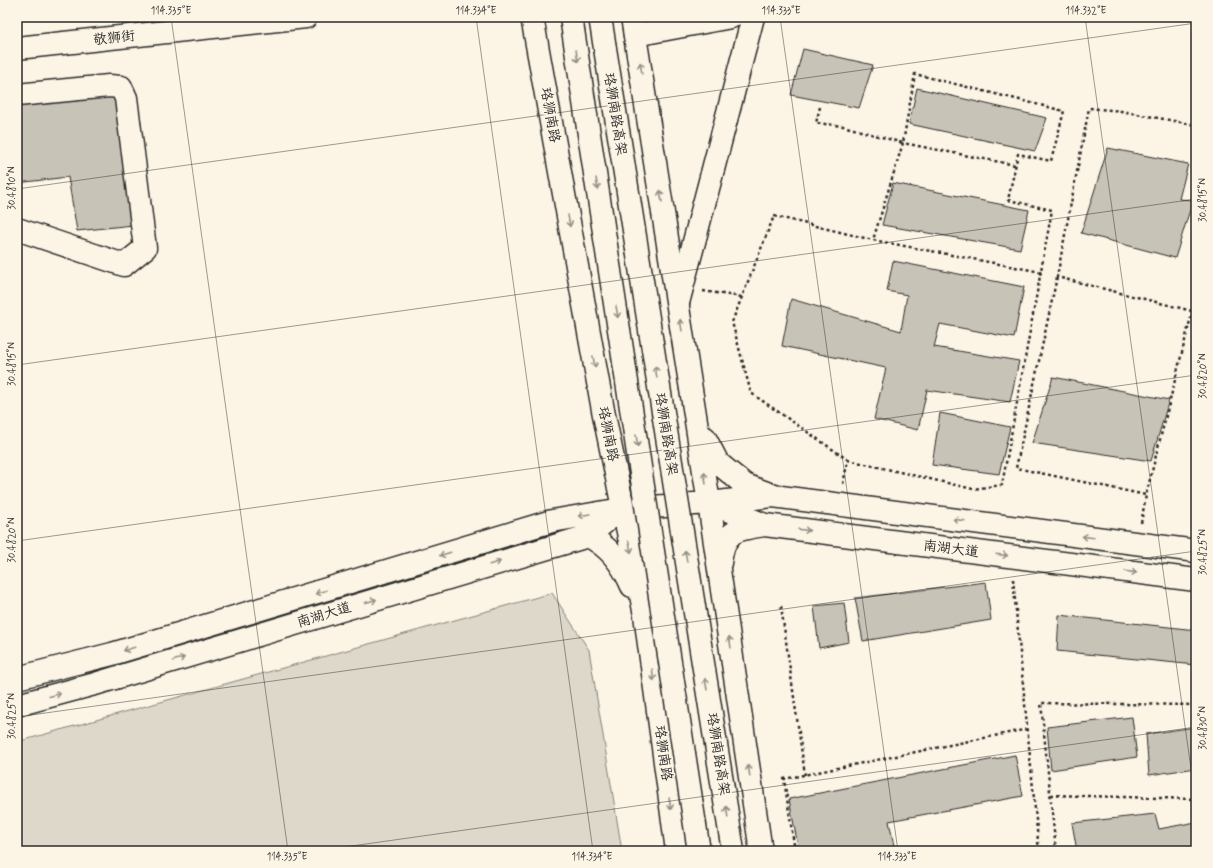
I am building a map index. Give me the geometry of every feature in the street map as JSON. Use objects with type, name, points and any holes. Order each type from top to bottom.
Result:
[{"type":"main road","name":"敬狮街","points":[[17,48],[306,17]]},
{"type":"main road","name":"珞狮南路","points":[[532,17],[622,509],[645,615],[677,851]]},
{"type":"main road","name":"珞狮南路高架","points":[[571,17],[699,851]]},
{"type":"main road","name":"珞狮南路高架","points":[[600,17],[733,851]]},
{"type":"main road","points":[[731,17],[634,26],[680,295],[696,418],[761,851]]},
{"type":"main road","points":[[680,295],[753,17]]},
{"type":"main road","points":[[17,95],[109,86],[121,87],[126,98],[145,248],[124,265],[17,228]]},
{"type":"main road","points":[[696,418],[718,463],[745,485],[773,496]]},
{"type":"main road","name":"南湖大道","points":[[17,678],[119,652],[552,521],[622,509],[709,503],[773,496],[1196,551]]},
{"type":"main road","name":"南湖大道","points":[[709,503],[765,525],[1196,580]]},
{"type":"main road","name":"南湖大道","points":[[17,705],[95,684],[588,536],[622,509]]},
{"type":"main road","points":[[719,572],[722,547],[728,537],[741,528],[765,525]]},
{"type":"main road","points":[[588,536],[598,541],[618,560],[645,615]]},
{"type":"path","points":[[872,240],[903,143],[915,74],[1064,111],[1052,161],[1018,154],[1015,165],[1008,200],[1052,210],[1002,485],[973,489],[848,460],[751,393],[732,322],[774,216],[872,240],[1040,272]]},
{"type":"path","points":[[820,107],[816,123],[844,126],[903,143],[1015,165]]},
{"type":"path","points":[[1146,495],[1016,468],[1057,277],[1089,108],[1121,111],[1196,124]]},
{"type":"path","points":[[1057,277],[1192,311]]},
{"type":"path","points":[[680,295],[742,297]]},
{"type":"path","points":[[1137,544],[1146,495],[1196,297]]},
{"type":"path","points":[[839,504],[848,460]]},
{"type":"path","points":[[1011,556],[1039,851]]},
{"type":"path","points":[[781,606],[805,774]]},
{"type":"path","points":[[1056,851],[1041,703],[1196,705]]},
{"type":"path","points":[[795,851],[784,778],[1028,729]]},
{"type":"path","points":[[1050,795],[1196,798]]},
{"type":"shaded area","points":[[552,593],[589,650],[622,851],[17,851],[17,742]]},
{"type":"building","points":[[803,49],[873,65],[859,108],[791,95]]},
{"type":"building","points":[[917,88],[1047,118],[1035,151],[909,124]]},
{"type":"building","points":[[116,91],[133,225],[77,231],[68,177],[17,183],[17,101]]},
{"type":"building","points":[[1108,148],[1188,164],[1179,199],[1193,200],[1175,258],[1081,233]]},
{"type":"building","points":[[893,183],[1029,210],[1020,249],[882,225]]},
{"type":"building","points":[[893,261],[1024,287],[1014,338],[940,324],[934,347],[1019,361],[1010,402],[927,390],[918,430],[874,419],[886,368],[782,346],[791,299],[901,331],[907,295],[887,291]]},
{"type":"building","points":[[1053,377],[1169,400],[1151,461],[1032,443]]},
{"type":"building","points":[[940,413],[1010,427],[999,474],[932,465]]},
{"type":"building","points":[[986,582],[991,620],[863,641],[855,598]]},
{"type":"building","points":[[844,603],[849,642],[819,648],[814,606]]},
{"type":"building","points":[[1059,615],[1196,630],[1196,665],[1057,651]]},
{"type":"building","points":[[1132,717],[1137,757],[1051,770],[1047,727]]},
{"type":"building","points":[[1196,727],[1196,768],[1149,775],[1146,734]]},
{"type":"building","points":[[1015,755],[1023,796],[889,821],[895,851],[799,851],[789,799]]},
{"type":"building","points":[[1155,814],[1159,829],[1196,822],[1196,851],[1077,851],[1072,823]]}]
